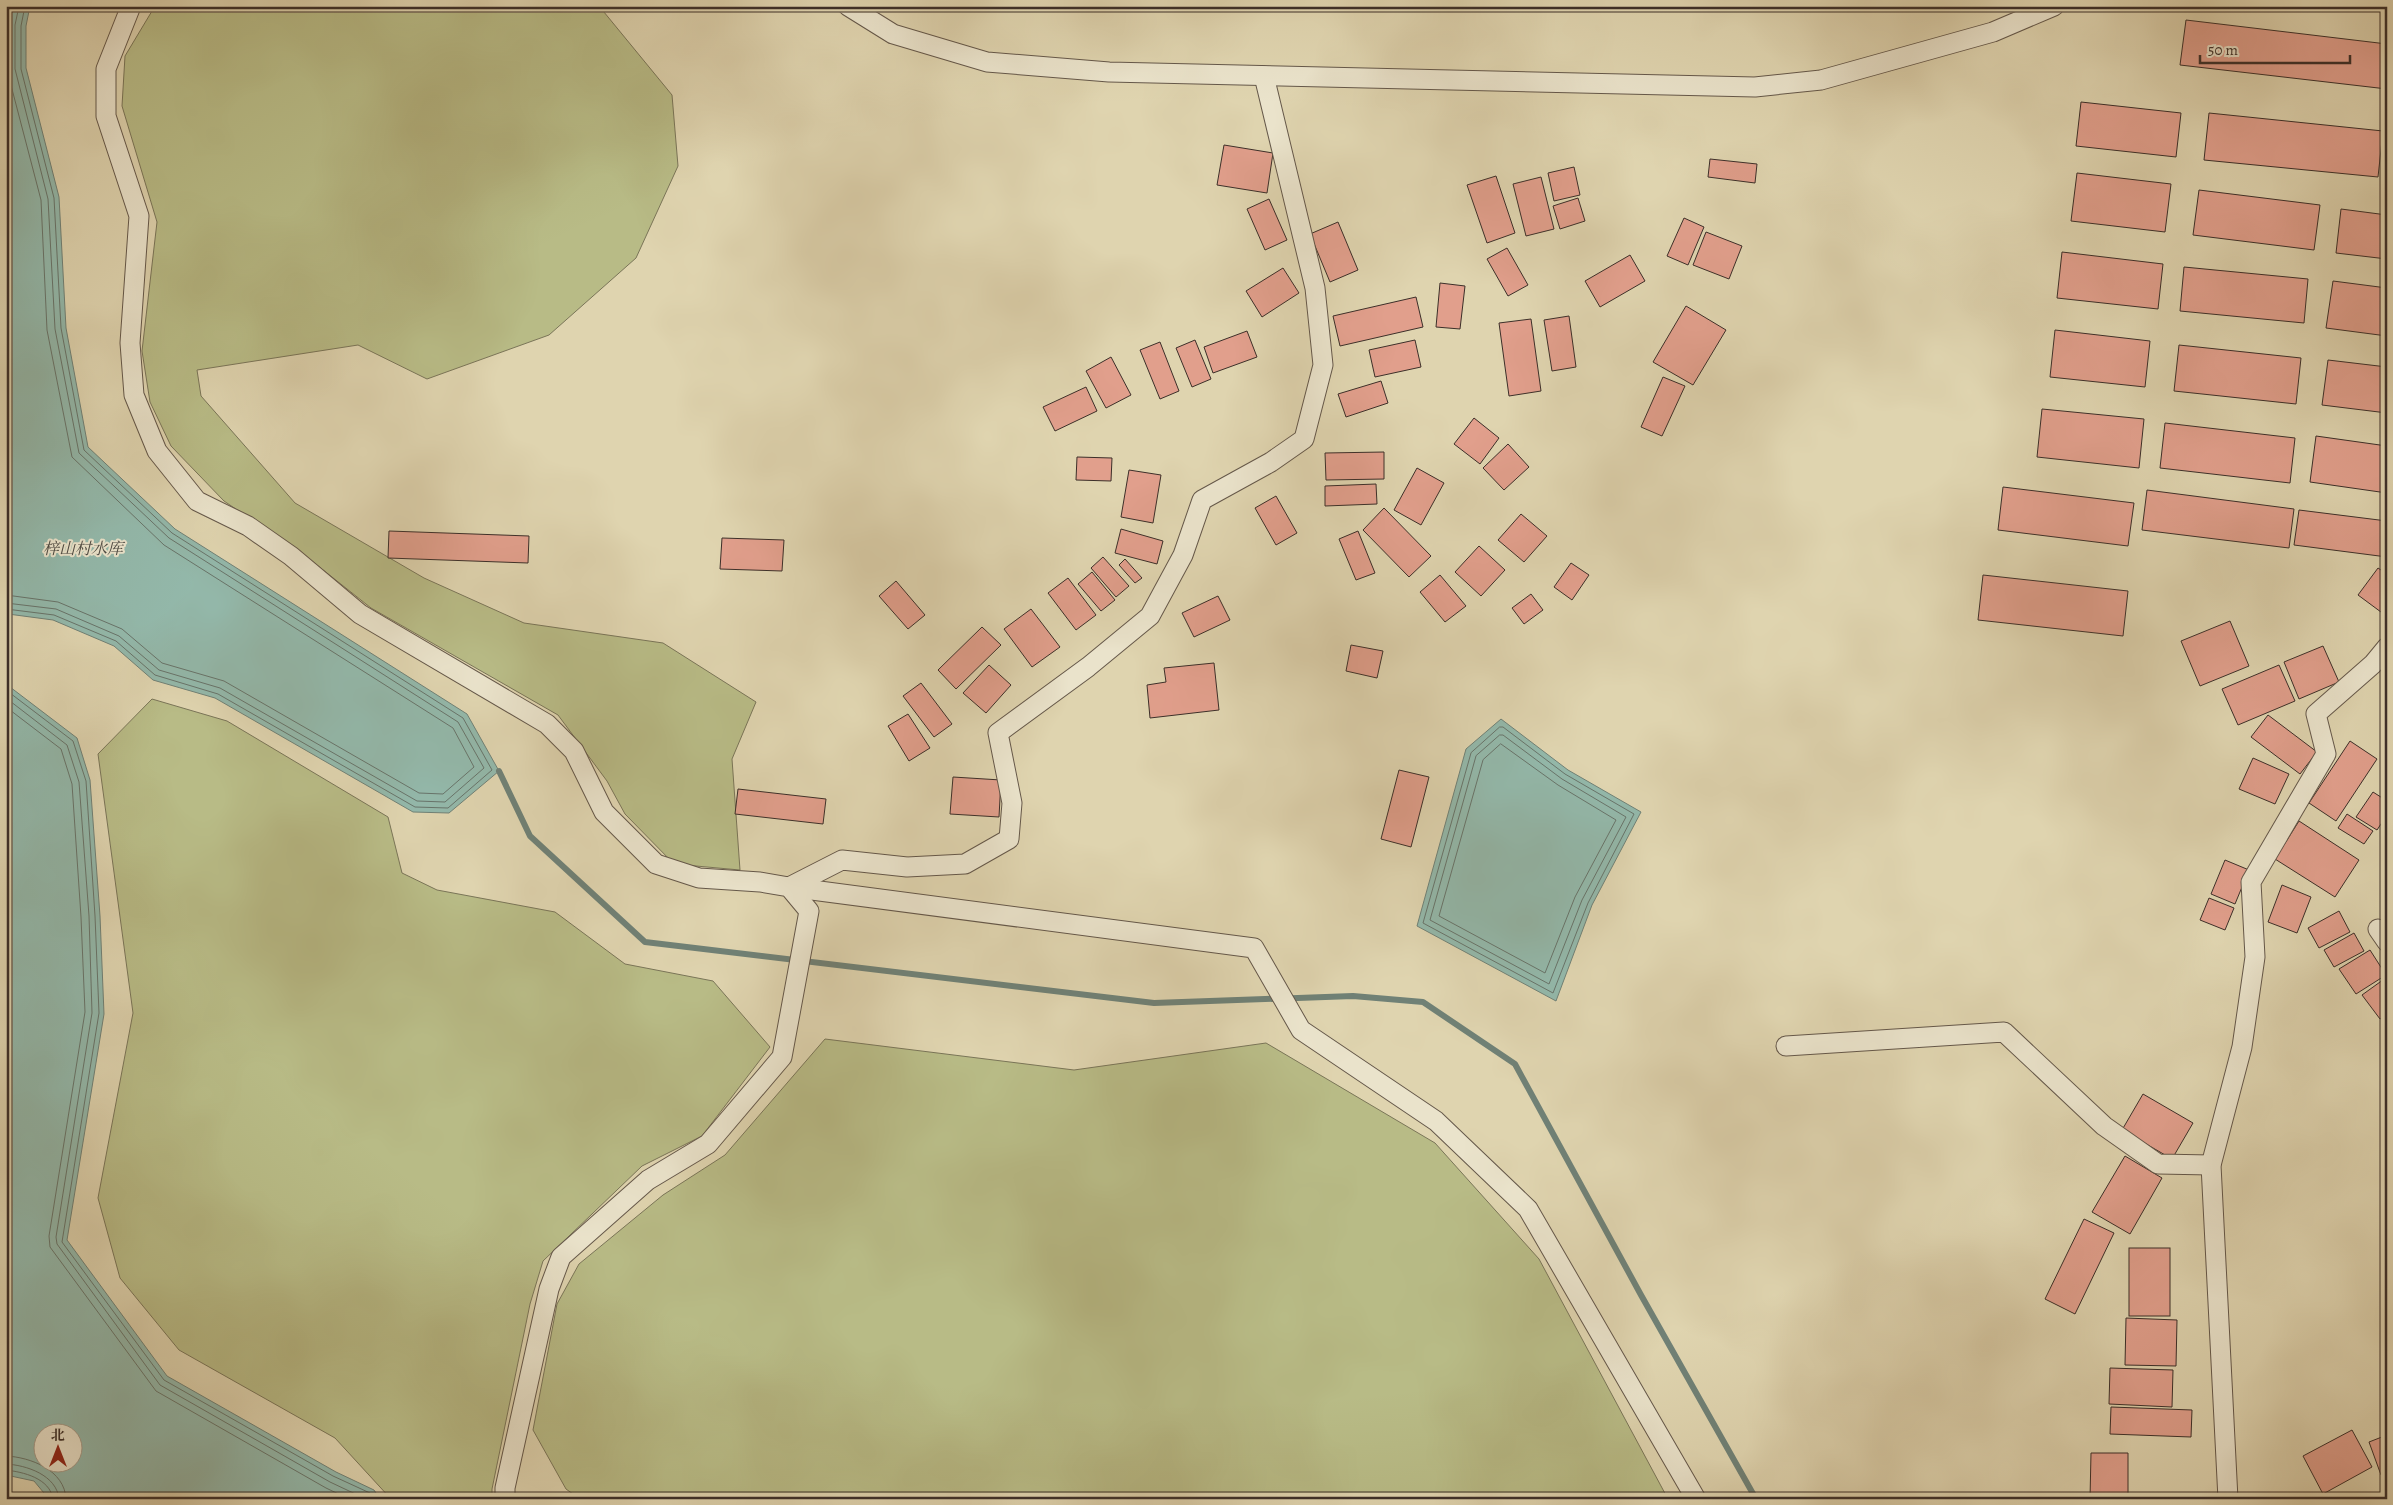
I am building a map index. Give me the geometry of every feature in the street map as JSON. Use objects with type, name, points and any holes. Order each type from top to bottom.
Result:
[{"type":"street","points":[[131,6],[106,69],[106,116],[139,216],[130,343],[134,395],[156,451],[197,501],[248,526],[290,556],[360,614],[547,724],[574,751],[604,812],[656,864],[699,878],[789,887],[1254,948],[1301,1030],[1436,1121],[1528,1209],[1696,1499]]},
{"type":"street","points":[[848,6],[893,34],[987,62],[1109,72],[1755,87],[1821,80],[1993,32],[2054,6]]},
{"type":"street","points":[[789,887],[842,860],[907,867],[965,864],[1009,838],[1012,802],[998,733],[1088,667],[1150,616],[1183,555],[1202,500],[1271,462],[1304,439],[1323,365],[1315,288],[1264,76]]},
{"type":"street","points":[[2228,1499],[2211,1165],[2242,1047],[2255,957],[2252,882],[2326,754],[2316,714],[2373,664],[2387,647]]},
{"type":"street","points":[[505,1499],[505,1488],[549,1288],[562,1257],[648,1180],[708,1144],[782,1056],[809,911],[789,887]]},
{"type":"street","points":[[1786,1046],[2004,1032],[2104,1126],[2158,1164],[2211,1165]]},
{"type":"green space","points":[[155,6],[599,6],[672,95],[678,166],[636,258],[549,335],[427,379],[358,345],[197,370],[201,396],[295,503],[424,578],[524,623],[663,643],[756,702],[732,759],[740,870],[674,864],[625,814],[607,781],[558,715],[371,608],[308,558],[224,501],[171,446],[150,402],[142,351],[157,222],[122,106],[125,56]]},
{"type":"green space","points":[[152,699],[227,721],[388,817],[402,873],[437,890],[555,912],[625,964],[713,981],[770,1047],[702,1136],[642,1166],[543,1261],[530,1304],[492,1489],[492,1499],[391,1499],[335,1438],[179,1350],[120,1278],[98,1198],[133,1013],[98,754]]},
{"type":"green space","points":[[825,1039],[1074,1070],[1266,1043],[1435,1143],[1539,1259],[1668,1499],[580,1499],[566,1489],[533,1430],[557,1304],[579,1264],[663,1195],[725,1155]]},
{"type":"water","name":"梓山村水库","points":[[6,6],[30,6],[26,26],[26,68],[59,197],[66,328],[88,447],[175,529],[467,714],[499,771],[449,813],[413,812],[215,698],[153,680],[114,646],[53,620],[8,614],[6,617]]},
{"type":"water","points":[[6,678],[10,687],[77,738],[90,780],[100,916],[104,1014],[67,1240],[167,1376],[336,1472],[374,1490],[380,1499],[49,1499],[34,1481],[6,1475]]},
{"type":"water","points":[[1501,719],[1568,770],[1641,812],[1592,905],[1556,1001],[1417,926],[1466,749]]},
{"type":"building","points":[[2186,20],[2387,44],[2387,89],[2180,65]]},
{"type":"building","points":[[2081,102],[2181,113],[2176,157],[2076,146]]},
{"type":"building","points":[[2209,113],[2383,131],[2378,177],[2204,160]]},
{"type":"building","points":[[1224,145],[1273,153],[1267,193],[1217,185]]},
{"type":"building","points":[[1710,159],[1757,164],[1755,183],[1708,177]]},
{"type":"building","points":[[1574,167],[1580,195],[1554,201],[1548,173]]},
{"type":"building","points":[[2077,173],[2171,184],[2165,232],[2071,221]]},
{"type":"building","points":[[1496,176],[1515,233],[1487,243],[1467,185]]},
{"type":"building","points":[[1541,177],[1554,229],[1526,236],[1513,184]]},
{"type":"building","points":[[2199,190],[2320,205],[2314,250],[2193,235]]},
{"type":"building","points":[[1578,198],[1585,221],[1560,229],[1553,206]]},
{"type":"building","points":[[1269,199],[1287,240],[1265,250],[1247,209]]},
{"type":"building","points":[[2341,209],[2387,215],[2387,259],[2336,253]]},
{"type":"building","points":[[1684,218],[1704,227],[1688,265],[1667,256]]},
{"type":"building","points":[[1338,222],[1358,270],[1330,282],[1310,234]]},
{"type":"building","points":[[1706,232],[1742,246],[1729,279],[1693,265]]},
{"type":"building","points":[[1507,248],[1528,285],[1508,296],[1487,259]]},
{"type":"building","points":[[2062,252],[2163,264],[2158,309],[2057,298]]},
{"type":"building","points":[[1630,255],[1645,281],[1600,307],[1585,281]]},
{"type":"building","points":[[2184,267],[2308,279],[2304,323],[2180,311]]},
{"type":"building","points":[[1283,268],[1299,293],[1262,317],[1246,291]]},
{"type":"building","points":[[2333,281],[2387,288],[2387,336],[2326,328]]},
{"type":"building","points":[[1440,283],[1465,286],[1460,329],[1436,327]]},
{"type":"building","points":[[1416,297],[1423,327],[1340,346],[1333,316]]},
{"type":"building","points":[[1686,306],[1726,330],[1693,385],[1653,362]]},
{"type":"building","points":[[1569,316],[1576,367],[1552,371],[1544,320]]},
{"type":"building","points":[[1531,319],[1541,391],[1509,396],[1499,323]]},
{"type":"building","points":[[2055,330],[2150,341],[2145,387],[2050,377]]},
{"type":"building","points":[[1247,331],[1257,357],[1213,373],[1204,347]]},
{"type":"building","points":[[1195,340],[1211,379],[1192,387],[1176,348]]},
{"type":"building","points":[[1415,340],[1421,367],[1375,377],[1369,350]]},
{"type":"building","points":[[1160,342],[1179,391],[1160,399],[1140,350]]},
{"type":"building","points":[[2179,345],[2301,358],[2296,404],[2174,391]]},
{"type":"building","points":[[1111,357],[1131,395],[1106,408],[1086,371]]},
{"type":"building","points":[[2328,360],[2387,367],[2387,413],[2322,405]]},
{"type":"building","points":[[1663,377],[1685,386],[1662,436],[1641,427]]},
{"type":"building","points":[[1381,381],[1388,403],[1346,417],[1338,394]]},
{"type":"building","points":[[1086,387],[1097,411],[1055,431],[1043,407]]},
{"type":"building","points":[[2042,409],[2144,419],[2139,468],[2037,457]]},
{"type":"building","points":[[1474,418],[1499,438],[1480,464],[1454,444]]},
{"type":"building","points":[[2165,423],[2295,438],[2290,483],[2160,468]]},
{"type":"building","points":[[2316,436],[2387,446],[2387,493],[2310,482]]},
{"type":"building","points":[[1508,444],[1529,467],[1504,490],[1483,468]]},
{"type":"building","points":[[1384,452],[1384,479],[1326,480],[1325,453]]},
{"type":"building","points":[[1077,457],[1112,458],[1111,481],[1076,480]]},
{"type":"building","points":[[1417,468],[1444,483],[1421,525],[1394,510]]},
{"type":"building","points":[[1129,470],[1161,475],[1153,523],[1121,517]]},
{"type":"building","points":[[1376,484],[1377,504],[1325,506],[1325,486]]},
{"type":"building","points":[[2003,487],[2134,503],[2128,546],[1998,530]]},
{"type":"building","points":[[2147,490],[2294,509],[2289,548],[2142,530]]},
{"type":"building","points":[[1276,496],[1297,533],[1276,545],[1255,508]]},
{"type":"building","points":[[1384,508],[1431,556],[1409,577],[1363,530]]},
{"type":"building","points":[[2299,510],[2387,521],[2387,557],[2294,545]]},
{"type":"building","points":[[1521,514],[1547,536],[1524,562],[1498,540]]},
{"type":"building","points":[[1121,529],[1163,541],[1157,564],[1115,553]]},
{"type":"building","points":[[389,531],[529,536],[528,563],[388,558]]},
{"type":"building","points":[[1358,531],[1375,573],[1356,580],[1339,539]]},
{"type":"building","points":[[722,538],[784,540],[782,571],[720,569]]},
{"type":"building","points":[[1479,546],[1505,570],[1481,596],[1455,572]]},
{"type":"building","points":[[1103,557],[1129,586],[1116,597],[1091,568]]},
{"type":"building","points":[[1125,559],[1142,578],[1135,583],[1119,565]]},
{"type":"building","points":[[1571,563],[1589,575],[1572,600],[1554,587]]},
{"type":"building","points":[[2378,568],[2387,574],[2387,612],[2385,615],[2358,595]]},
{"type":"building","points":[[1092,572],[1115,600],[1101,611],[1078,584]]},
{"type":"building","points":[[1440,575],[1466,606],[1445,622],[1420,592]]},
{"type":"building","points":[[1983,575],[2128,591],[2123,636],[1978,620]]},
{"type":"building","points":[[1068,578],[1096,615],[1076,630],[1048,593]]},
{"type":"building","points":[[896,581],[925,615],[908,629],[879,596]]},
{"type":"building","points":[[1531,594],[1543,610],[1524,624],[1512,608]]},
{"type":"building","points":[[1218,596],[1230,620],[1194,637],[1182,613]]},
{"type":"building","points":[[1031,609],[1060,647],[1032,667],[1004,629]]},
{"type":"building","points":[[2230,621],[2249,666],[2200,686],[2181,641]]},
{"type":"building","points":[[982,627],[1001,645],[956,689],[938,670]]},
{"type":"building","points":[[1351,645],[1383,651],[1377,678],[1346,671]]},
{"type":"building","points":[[2323,646],[2339,682],[2299,699],[2284,662]]},
{"type":"building","points":[[1214,663],[1219,710],[1150,718],[1147,685],[1166,682],[1164,668]]},
{"type":"building","points":[[989,665],[1011,685],[986,713],[963,693]]},
{"type":"building","points":[[2279,665],[2295,701],[2238,725],[2222,689]]},
{"type":"building","points":[[921,683],[952,724],[934,737],[903,696]]},
{"type":"building","points":[[908,714],[930,748],[909,761],[888,726]]},
{"type":"building","points":[[2268,715],[2317,752],[2300,774],[2251,737]]},
{"type":"building","points":[[2350,741],[2377,759],[2336,821],[2309,803]]},
{"type":"building","points":[[2253,758],[2289,774],[2275,804],[2239,789]]},
{"type":"building","points":[[1399,770],[1429,777],[1411,847],[1381,839]]},
{"type":"building","points":[[953,777],[1001,780],[999,817],[950,814]]},
{"type":"building","points":[[738,789],[826,799],[823,824],[735,814]]},
{"type":"building","points":[[2373,792],[2387,801],[2387,815],[2377,830],[2356,817]]},
{"type":"building","points":[[2347,814],[2373,831],[2364,844],[2338,828]]},
{"type":"building","points":[[2299,821],[2359,860],[2335,897],[2275,859]]},
{"type":"building","points":[[2225,860],[2249,870],[2235,904],[2211,894]]},
{"type":"building","points":[[2282,885],[2311,897],[2297,933],[2268,922]]},
{"type":"building","points":[[2209,898],[2234,908],[2225,930],[2200,920]]},
{"type":"building","points":[[2339,911],[2350,932],[2319,948],[2308,928]]},
{"type":"building","points":[[2354,933],[2364,951],[2334,967],[2324,950]]},
{"type":"building","points":[[2370,950],[2386,975],[2356,994],[2339,969]]},
{"type":"building","points":[[2387,977],[2387,1015],[2380,1019],[2362,995]]},
{"type":"building","points":[[2143,1094],[2193,1123],[2172,1159],[2122,1130]]},
{"type":"building","points":[[2125,1156],[2162,1178],[2130,1234],[2092,1212]]},
{"type":"building","points":[[2084,1219],[2114,1233],[2075,1314],[2045,1299]]},
{"type":"building","points":[[2129,1248],[2170,1248],[2170,1316],[2129,1316]]},
{"type":"building","points":[[2126,1318],[2177,1320],[2176,1366],[2125,1365]]},
{"type":"building","points":[[2110,1368],[2173,1370],[2172,1407],[2109,1404]]},
{"type":"building","points":[[2111,1407],[2192,1410],[2191,1437],[2110,1434]]},
{"type":"building","points":[[2352,1430],[2372,1467],[2323,1494],[2303,1456]]},
{"type":"building","points":[[2387,1435],[2387,1473],[2381,1475],[2369,1442]]},
{"type":"building","points":[[2091,1453],[2128,1453],[2128,1499],[2090,1499]]},
{"type":"waterway","points":[[499,771],[530,836],[645,942],[1154,1003],[1353,996],[1423,1002],[1515,1064],[1641,1295],[1756,1499]]}]
